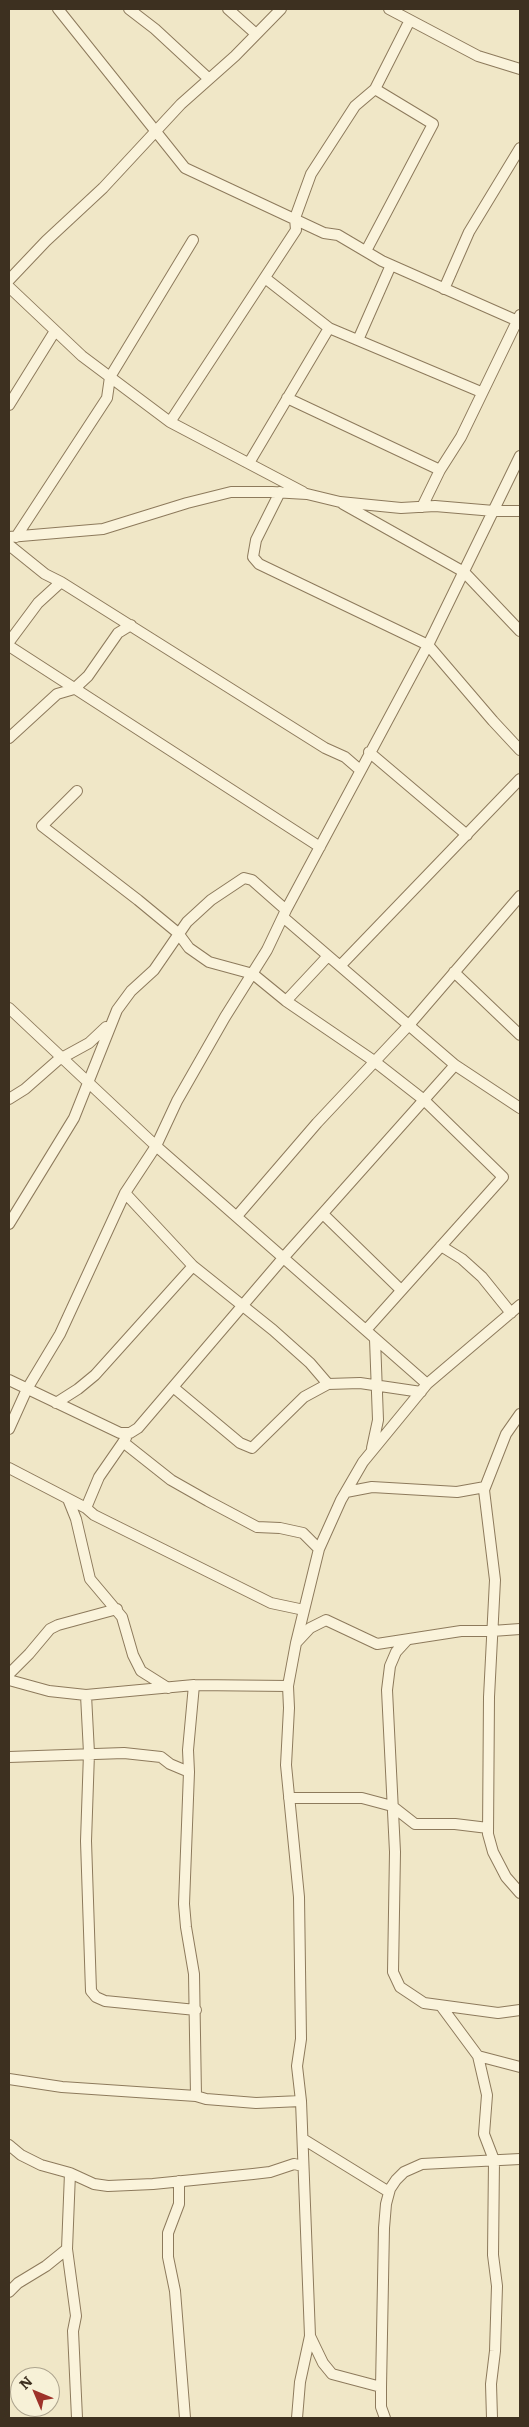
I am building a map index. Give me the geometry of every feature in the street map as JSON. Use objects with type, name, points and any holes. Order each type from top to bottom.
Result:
[{"type":"street","points":[[58,9],[154,132],[185,168],[295,218],[324,234],[338,235],[391,265],[444,289],[519,319],[481,392],[461,437],[440,470],[422,507]]},
{"type":"street","points":[[129,9],[155,29],[209,79]]},
{"type":"street","points":[[228,9],[256,34]]},
{"type":"street","points":[[9,280],[46,241],[103,188],[154,132],[280,9]]},
{"type":"street","points":[[389,9],[478,56],[520,69]]},
{"type":"street","points":[[170,422],[296,230],[295,218],[311,174],[356,106],[375,89],[410,20]]},
{"type":"street","points":[[366,252],[433,124],[375,89]]},
{"type":"street","points":[[444,289],[469,232],[520,148]]},
{"type":"street","points":[[12,537],[107,398],[110,377],[193,240]]},
{"type":"street","points":[[358,340],[391,265]]},
{"type":"street","points":[[265,278],[329,328],[481,392]]},
{"type":"street","points":[[9,287],[82,356],[170,422],[307,494]]},
{"type":"street","points":[[249,463],[329,328]]},
{"type":"street","points":[[9,405],[56,331]]},
{"type":"street","points":[[287,398],[440,470]]},
{"type":"street","points":[[9,1429],[27,1389],[60,1334],[125,1193],[156,1146],[177,1101],[225,1017],[253,974],[369,752],[428,645],[520,456]]},
{"type":"street","points":[[12,537],[103,529],[187,503],[231,492],[307,494],[340,502],[402,508],[422,507],[520,511]]},
{"type":"street","points":[[280,492],[256,540],[253,557],[259,564],[428,645],[492,722],[520,750]]},
{"type":"street","points":[[340,502],[464,572],[520,631]]},
{"type":"street","points":[[9,545],[45,574],[131,625],[326,748],[345,757],[360,770]]},
{"type":"street","points":[[9,642],[38,603],[61,582]]},
{"type":"street","points":[[9,738],[57,694],[74,689],[88,676],[118,633],[131,625]]},
{"type":"street","points":[[9,646],[320,847]]},
{"type":"street","points":[[369,752],[468,835]]},
{"type":"street","points":[[340,966],[520,780]]},
{"type":"street","points":[[77,791],[42,826],[178,933],[189,948],[209,962],[253,974],[286,1001],[374,1062],[424,1100],[503,1177],[366,1330]]},
{"type":"street","points":[[9,1224],[74,1118],[110,1022],[123,1000],[154,970],[178,933],[200,908],[233,883],[244,878],[252,880],[328,956],[455,1066],[516,1100],[520,1108]]},
{"type":"street","points":[[237,1216],[316,1123],[408,1025],[520,896]]},
{"type":"street","points":[[286,1001],[328,956]]},
{"type":"street","points":[[454,972],[520,1035]]},
{"type":"street","points":[[9,1008],[156,1146],[366,1330],[424,1388]]},
{"type":"street","points":[[9,1099],[61,1058],[94,1039],[110,1022]]},
{"type":"street","points":[[9,1380],[120,1433],[130,1432],[138,1428],[284,1257],[455,1066]]},
{"type":"street","points":[[125,1193],[193,1266],[273,1330],[310,1363],[328,1384]]},
{"type":"street","points":[[323,1214],[401,1290]]},
{"type":"street","points":[[441,1246],[462,1259],[482,1277],[511,1313]]},
{"type":"street","points":[[56,1403],[95,1375],[193,1266]]},
{"type":"street","points":[[297,2418],[300,2382],[310,2336],[303,2139],[297,2066],[301,2039],[299,1897],[286,1765],[289,1708],[288,1686],[296,1643],[319,1549],[346,1492],[371,1452],[424,1388],[520,1306]]},
{"type":"street","points":[[371,1452],[378,1420],[375,1339]]},
{"type":"street","points":[[173,1387],[240,1443],[252,1448],[304,1397],[328,1384],[360,1383],[424,1388]]},
{"type":"street","points":[[520,1414],[506,1434],[485,1488],[495,1580],[489,1697],[488,1828],[494,1852],[506,1877],[520,1893]]},
{"type":"street","points":[[86,1508],[99,1477],[130,1432]]},
{"type":"street","points":[[124,1442],[171,1480],[208,1501],[257,1527],[303,1532],[319,1549]]},
{"type":"street","points":[[9,1468],[86,1508],[94,1515],[271,1603],[304,1610]]},
{"type":"street","points":[[346,1492],[372,1487],[457,1492],[485,1488]]},
{"type":"street","points":[[68,1499],[76,1519],[90,1579],[117,1609],[124,1622],[136,1663],[147,1676],[168,1688]]},
{"type":"street","points":[[9,1674],[30,1654],[50,1629],[58,1625],[117,1609]]},
{"type":"street","points":[[296,1643],[310,1628],[326,1620],[377,1644],[461,1631],[520,1629]]},
{"type":"street","points":[[407,1640],[396,1652],[390,1666],[387,1690],[395,1852],[393,1972],[400,1987],[410,1996],[424,2003],[498,2013],[520,2010]]},
{"type":"street","points":[[9,1680],[50,1691],[86,1695],[194,1685],[288,1686]]},
{"type":"street","points":[[194,1685],[188,1750],[189,1772],[184,1904],[194,1974],[196,2096]]},
{"type":"street","points":[[86,1695],[89,1754],[86,1841],[91,1991],[96,1997],[105,2001],[196,2010]]},
{"type":"street","points":[[9,1757],[124,1753],[161,1757],[170,1764],[189,1772]]},
{"type":"street","points":[[289,1798],[362,1798],[392,1806],[416,1824],[455,1824],[488,1828]]},
{"type":"street","points":[[441,2006],[478,2056],[487,2095],[484,2134],[494,2160],[493,2255],[497,2286],[495,2351],[491,2384],[492,2418]]},
{"type":"street","points":[[478,2056],[520,2067]]},
{"type":"street","points":[[9,2079],[62,2087],[196,2096],[206,2100],[256,2104],[301,2101]]},
{"type":"street","points":[[303,2139],[389,2192]]},
{"type":"street","points":[[9,2145],[31,2161],[70,2173],[94,2184],[108,2186],[152,2184],[270,2172],[294,2164],[303,2166]]},
{"type":"street","points":[[385,2418],[382,2407],[381,2387],[384,2228],[389,2192],[396,2180],[404,2172],[422,2164],[520,2159]]},
{"type":"street","points":[[70,2173],[67,2249],[76,2316],[73,2331],[77,2418]]},
{"type":"street","points":[[179,2180],[179,2204],[168,2233],[168,2257],[174,2291],[185,2418]]},
{"type":"street","points":[[9,2292],[18,2283],[46,2266],[67,2249]]},
{"type":"street","points":[[310,2336],[323,2363],[332,2374],[381,2387]]}]
